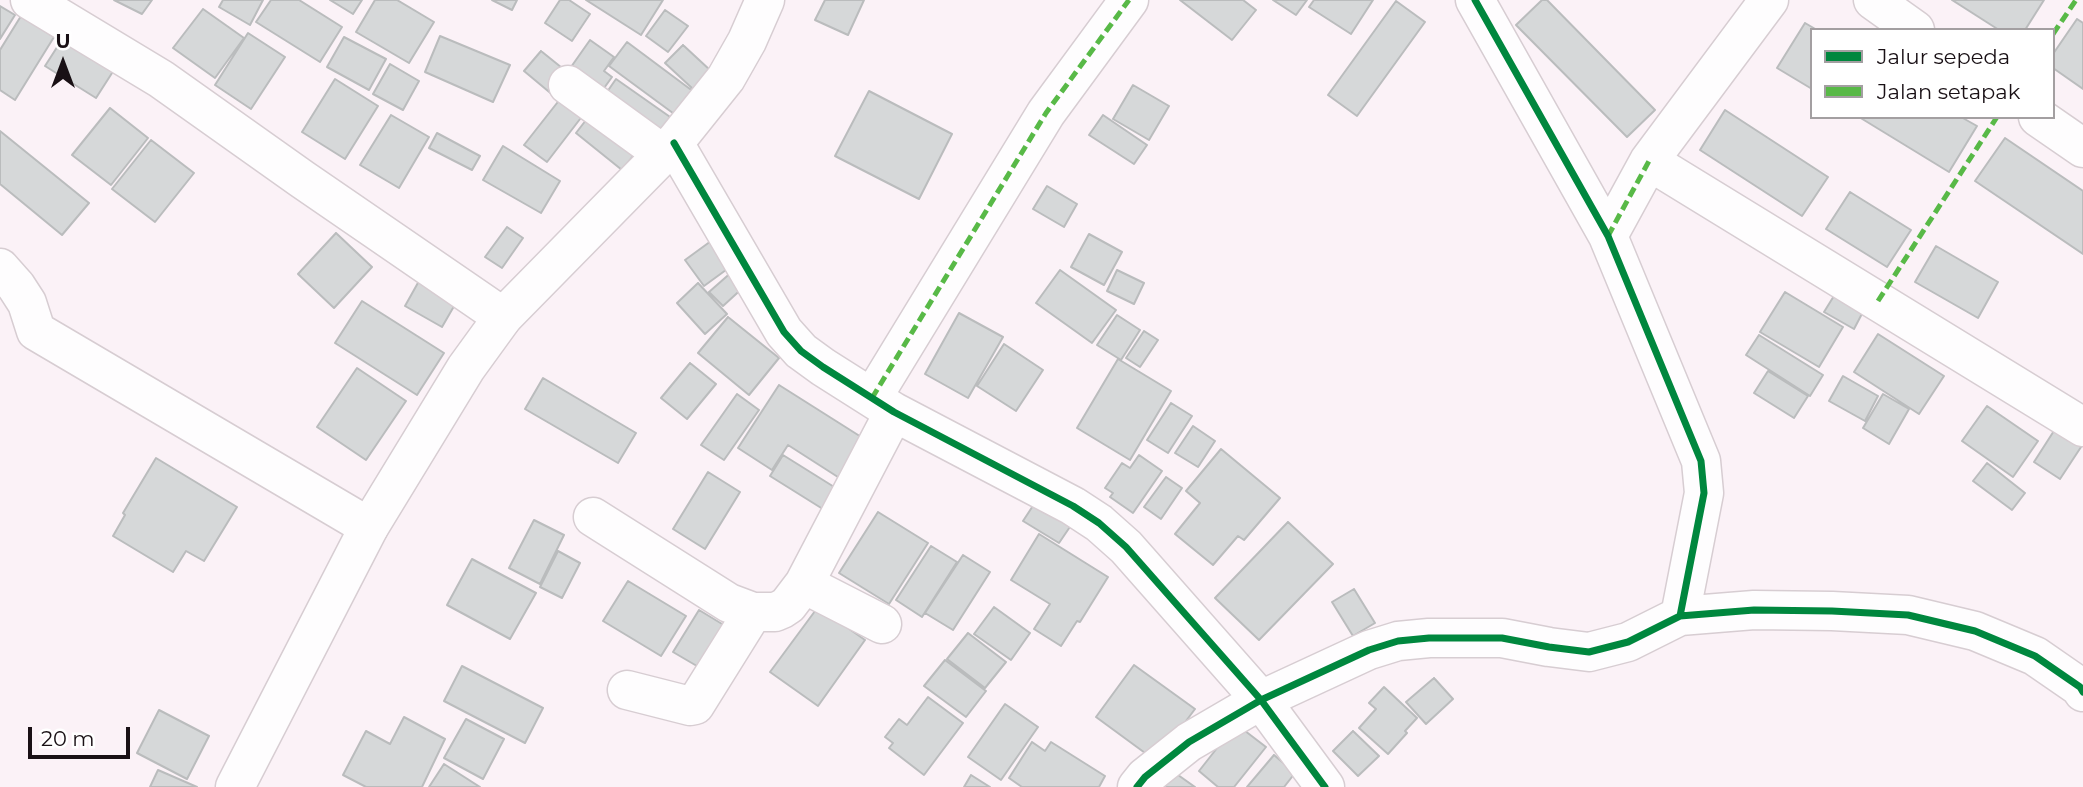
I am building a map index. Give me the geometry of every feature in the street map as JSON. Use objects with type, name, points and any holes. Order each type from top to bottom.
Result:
[{"type":"street","points":[[30,0],[161,79],[503,317]]},
{"type":"street","points":[[235,787],[369,527],[466,368],[503,317],[669,148],[726,78],[747,41],[765,0]]},
{"type":"street","points":[[593,517],[729,603],[753,612],[775,612],[788,606],[804,584],[883,405],[1046,114],[1129,0]]},
{"type":"street","points":[[1475,0],[1608,236],[1701,461],[1704,493],[1680,616]]},
{"type":"street","points":[[1608,236],[1649,161],[1769,0]]},
{"type":"street","points":[[1873,0],[1912,28]]},
{"type":"street","points":[[568,85],[669,148],[784,332],[801,351],[883,405],[1073,506],[1099,523],[1126,547],[1261,700],[1325,787]]},
{"type":"street","points":[[2041,119],[2083,148]]},
{"type":"street","points":[[1649,161],[2083,427]]},
{"type":"street","points":[[0,268],[27,303],[36,331]]},
{"type":"street","points":[[0,311],[369,527]]},
{"type":"street","points":[[804,584],[882,624]]},
{"type":"street","points":[[1137,787],[1145,777],[1189,742],[1261,700],[1369,650],[1398,641],[1429,638],[1502,638],[1589,652],[1628,642],[1680,616],[1754,610],[1908,615],[1975,631],[2035,656],[2080,687],[2083,692]]},
{"type":"street","points":[[627,690],[695,705],[753,612]]},
{"type":"building","points":[[114,0],[152,0],[142,14]]},
{"type":"building","points":[[223,0],[263,0],[250,25],[219,7]]},
{"type":"building","points":[[271,0],[299,0],[342,27],[320,62],[256,22]]},
{"type":"building","points":[[330,0],[362,0],[353,14]]},
{"type":"building","points":[[375,0],[397,0],[434,22],[409,63],[356,32]]},
{"type":"building","points":[[492,0],[517,0],[512,10]]},
{"type":"building","points":[[560,0],[569,0],[590,14],[572,41],[545,23]]},
{"type":"building","points":[[586,0],[663,0],[641,35]]},
{"type":"building","points":[[825,0],[864,0],[848,35],[815,20]]},
{"type":"building","points":[[1180,0],[1243,0],[1256,10],[1232,40]]},
{"type":"building","points":[[1273,0],[1307,0],[1296,15]]},
{"type":"building","points":[[1314,0],[1373,0],[1351,34],[1309,7]]},
{"type":"building","points":[[1542,0],[1547,0],[1655,110],[1627,137],[1516,25]]},
{"type":"building","points":[[1952,0],[2044,0],[2026,28],[1996,28]]},
{"type":"building","points":[[1396,1],[1425,22],[1357,116],[1328,95]]},
{"type":"building","points":[[0,6],[15,15],[0,39]]},
{"type":"building","points":[[203,9],[244,38],[215,78],[173,48]]},
{"type":"building","points":[[665,10],[688,26],[668,52],[646,36]]},
{"type":"building","points":[[21,16],[54,37],[15,100],[0,90],[0,50]]},
{"type":"building","points":[[2077,19],[2083,23],[2083,89],[2055,69],[2055,51]]},
{"type":"building","points":[[1805,23],[1814,28],[1810,28],[1810,88],[1777,68]]},
{"type":"building","points":[[70,27],[121,59],[96,98],[45,66]]},
{"type":"building","points":[[248,33],[285,57],[251,109],[215,85]]},
{"type":"building","points":[[440,36],[510,65],[493,102],[425,72]]},
{"type":"building","points":[[344,37],[386,59],[369,90],[327,67]]},
{"type":"building","points":[[590,40],[614,57],[604,71],[612,77],[594,102],[571,67]]},
{"type":"building","points":[[627,42],[698,95],[681,119],[609,66]]},
{"type":"building","points":[[683,45],[711,71],[693,89],[665,63]]},
{"type":"building","points":[[541,51],[572,76],[554,96],[524,71]]},
{"type":"building","points":[[390,64],[419,81],[403,110],[373,94]]},
{"type":"building","points":[[335,79],[378,106],[345,159],[302,132]]},
{"type":"building","points":[[616,79],[673,119],[656,144],[598,105]]},
{"type":"building","points":[[1133,85],[1169,106],[1149,140],[1113,119]]},
{"type":"building","points":[[568,89],[590,106],[547,162],[524,145]]},
{"type":"building","points":[[869,91],[952,134],[919,199],[835,156]]},
{"type":"building","points":[[110,108],[148,138],[111,185],[72,155]]},
{"type":"building","points":[[1725,110],[1828,177],[1802,216],[1700,150]]},
{"type":"building","points":[[593,111],[639,149],[622,170],[576,133]]},
{"type":"building","points":[[391,115],[429,137],[399,188],[360,165]]},
{"type":"building","points":[[1103,115],[1147,145],[1134,164],[1089,135]]},
{"type":"building","points":[[1862,119],[1965,119],[1977,126],[1949,172]]},
{"type":"building","points":[[0,131],[89,203],[62,235],[0,184]]},
{"type":"building","points":[[437,133],[480,156],[472,170],[429,148]]},
{"type":"building","points":[[2005,138],[2083,191],[2083,254],[1975,181]]},
{"type":"building","points":[[151,140],[194,173],[155,222],[112,189]]},
{"type":"building","points":[[503,146],[560,181],[541,213],[483,180]]},
{"type":"building","points":[[1047,186],[1077,204],[1064,227],[1033,209]]},
{"type":"building","points":[[1850,192],[1911,230],[1887,267],[1826,229]]},
{"type":"building","points":[[507,227],[523,238],[502,268],[485,257]]},
{"type":"building","points":[[336,233],[372,267],[334,308],[298,274]]},
{"type":"building","points":[[722,233],[741,259],[704,286],[685,260]]},
{"type":"building","points":[[1089,234],[1122,252],[1104,285],[1071,267]]},
{"type":"building","points":[[1936,246],[1998,282],[1978,318],[1915,282]]},
{"type":"building","points":[[734,270],[747,284],[723,306],[709,292]]},
{"type":"building","points":[[1060,270],[1116,310],[1092,343],[1036,303]]},
{"type":"building","points":[[1117,270],[1144,283],[1134,304],[1107,291]]},
{"type":"building","points":[[419,281],[457,301],[442,327],[405,306]]},
{"type":"building","points":[[698,283],[727,314],[705,334],[677,303]]},
{"type":"building","points":[[1837,291],[1865,308],[1854,329],[1824,312]]},
{"type":"building","points":[[1785,292],[1843,327],[1819,367],[1760,332]]},
{"type":"building","points":[[362,301],[444,353],[417,395],[335,343]]},
{"type":"building","points":[[959,313],[1003,337],[968,398],[925,374]]},
{"type":"building","points":[[1117,315],[1140,330],[1121,360],[1097,345]]},
{"type":"building","points":[[728,317],[779,358],[749,395],[698,353]]},
{"type":"building","points":[[1144,331],[1158,340],[1140,367],[1126,358]]},
{"type":"building","points":[[1878,334],[1944,376],[1919,414],[1854,372]]},
{"type":"building","points":[[1759,335],[1823,375],[1810,396],[1746,355]]},
{"type":"building","points":[[1004,344],[1043,370],[1016,411],[977,386]]},
{"type":"building","points":[[1118,359],[1171,391],[1130,460],[1077,428]]},
{"type":"building","points":[[690,363],[716,384],[687,419],[661,398]]},
{"type":"building","points":[[357,368],[406,401],[366,460],[317,427]]},
{"type":"building","points":[[1768,371],[1808,396],[1794,418],[1754,393]]},
{"type":"building","points":[[1843,376],[1878,396],[1865,421],[1829,401]]},
{"type":"building","points":[[543,378],[636,433],[618,463],[525,409]]},
{"type":"building","points":[[779,385],[866,440],[841,479],[788,445],[772,470],[738,448]]},
{"type":"building","points":[[737,394],[759,410],[724,460],[701,445]]},
{"type":"building","points":[[1883,394],[1909,409],[1889,444],[1863,428]]},
{"type":"building","points":[[1171,403],[1192,416],[1168,453],[1147,440]]},
{"type":"building","points":[[1987,406],[2038,441],[2013,477],[1962,441]]},
{"type":"building","points":[[2059,423],[2083,444],[2060,479],[2034,462]]},
{"type":"building","points":[[1193,426],[1215,441],[1198,467],[1175,453]]},
{"type":"building","points":[[1221,449],[1280,498],[1244,540],[1238,536],[1213,565],[1175,534],[1200,503],[1186,491]]},
{"type":"building","points":[[783,455],[839,490],[826,511],[770,476]]},
{"type":"building","points":[[1139,455],[1162,471],[1133,513],[1110,497],[1113,493],[1105,488],[1122,463],[1130,468]]},
{"type":"building","points":[[156,458],[237,507],[204,561],[186,551],[173,572],[113,536],[125,515],[123,513]]},
{"type":"building","points":[[1987,463],[2025,493],[2012,510],[1973,481]]},
{"type":"building","points":[[708,472],[740,492],[705,549],[673,529]]},
{"type":"building","points":[[1166,477],[1182,488],[1161,519],[1144,507]]},
{"type":"building","points":[[1042,492],[1078,515],[1059,543],[1023,521]]},
{"type":"building","points":[[878,512],[928,543],[889,604],[839,573]]},
{"type":"building","points":[[534,520],[564,535],[540,584],[509,568]]},
{"type":"building","points":[[1288,522],[1333,564],[1259,640],[1215,598]]},
{"type":"building","points":[[1039,534],[1108,577],[1080,622],[1077,621],[1061,646],[1034,629],[1050,604],[1011,580]]},
{"type":"building","points":[[931,546],[957,562],[922,617],[896,600]]},
{"type":"building","points":[[558,551],[580,563],[562,598],[540,587]]},
{"type":"building","points":[[963,555],[990,572],[953,630],[925,613]]},
{"type":"building","points":[[472,559],[536,593],[510,639],[447,605]]},
{"type":"building","points":[[628,581],[686,616],[661,656],[603,621]]},
{"type":"building","points":[[1354,589],[1375,623],[1353,636],[1332,602]]},
{"type":"building","points":[[818,607],[865,640],[818,706],[770,672]]},
{"type":"building","points":[[994,607],[1030,633],[1011,660],[974,634]]},
{"type":"building","points":[[699,610],[727,627],[702,669],[673,652]]},
{"type":"building","points":[[968,633],[1006,662],[985,688],[947,659]]},
{"type":"building","points":[[945,660],[986,691],[966,717],[924,686]]},
{"type":"building","points":[[1134,665],[1195,709],[1156,761],[1096,717]]},
{"type":"building","points":[[462,666],[543,708],[525,743],[444,701]]},
{"type":"building","points":[[1434,678],[1453,699],[1426,724],[1406,702]]},
{"type":"building","points":[[1384,687],[1417,718],[1388,754],[1359,728],[1376,709],[1369,703]]},
{"type":"building","points":[[928,697],[963,723],[924,775],[889,748],[893,743],[885,737],[899,719],[907,725]]},
{"type":"building","points":[[1005,704],[1038,727],[1001,780],[968,757]]},
{"type":"building","points":[[159,710],[209,736],[187,779],[137,753]]},
{"type":"building","points":[[404,717],[445,739],[422,787],[366,787],[343,775],[366,731],[390,744]]},
{"type":"building","points":[[466,719],[504,739],[483,779],[444,758]]},
{"type":"building","points":[[1236,724],[1266,747],[1234,787],[1218,787],[1199,771]]},
{"type":"building","points":[[1353,731],[1379,756],[1358,776],[1333,751]]},
{"type":"building","points":[[1032,742],[1045,751],[1051,742],[1105,776],[1099,787],[1022,787],[1009,778]]},
{"type":"building","points":[[1274,755],[1295,773],[1284,787],[1247,787]]},
{"type":"building","points":[[444,764],[480,787],[429,787]]},
{"type":"building","points":[[158,770],[197,787],[150,787]]},
{"type":"building","points":[[1171,770],[1195,787],[1158,787]]},
{"type":"building","points":[[971,775],[990,787],[964,787]]},
{"type":"marked path","points":[[872,398],[1046,113],[1129,0]]},
{"type":"marked path","points":[[2055,31],[2076,0]]},
{"type":"marked path","points":[[1878,301],[1996,119]]},
{"type":"marked path","points":[[1608,236],[1649,161]]},
{"type":"cycle path","points":[[1475,0],[1608,236],[1701,461],[1704,493],[1680,616]]},
{"type":"cycle path","points":[[674,143],[784,332],[801,351],[894,412],[1073,506],[1099,523],[1126,547],[1261,700],[1325,787]]},
{"type":"cycle path","points":[[1137,787],[1145,777],[1189,742],[1261,700],[1369,650],[1398,641],[1429,638],[1502,638],[1589,652],[1628,642],[1680,616],[1754,610],[1908,615],[1975,631],[2035,656],[2080,687],[2083,692]]}]
